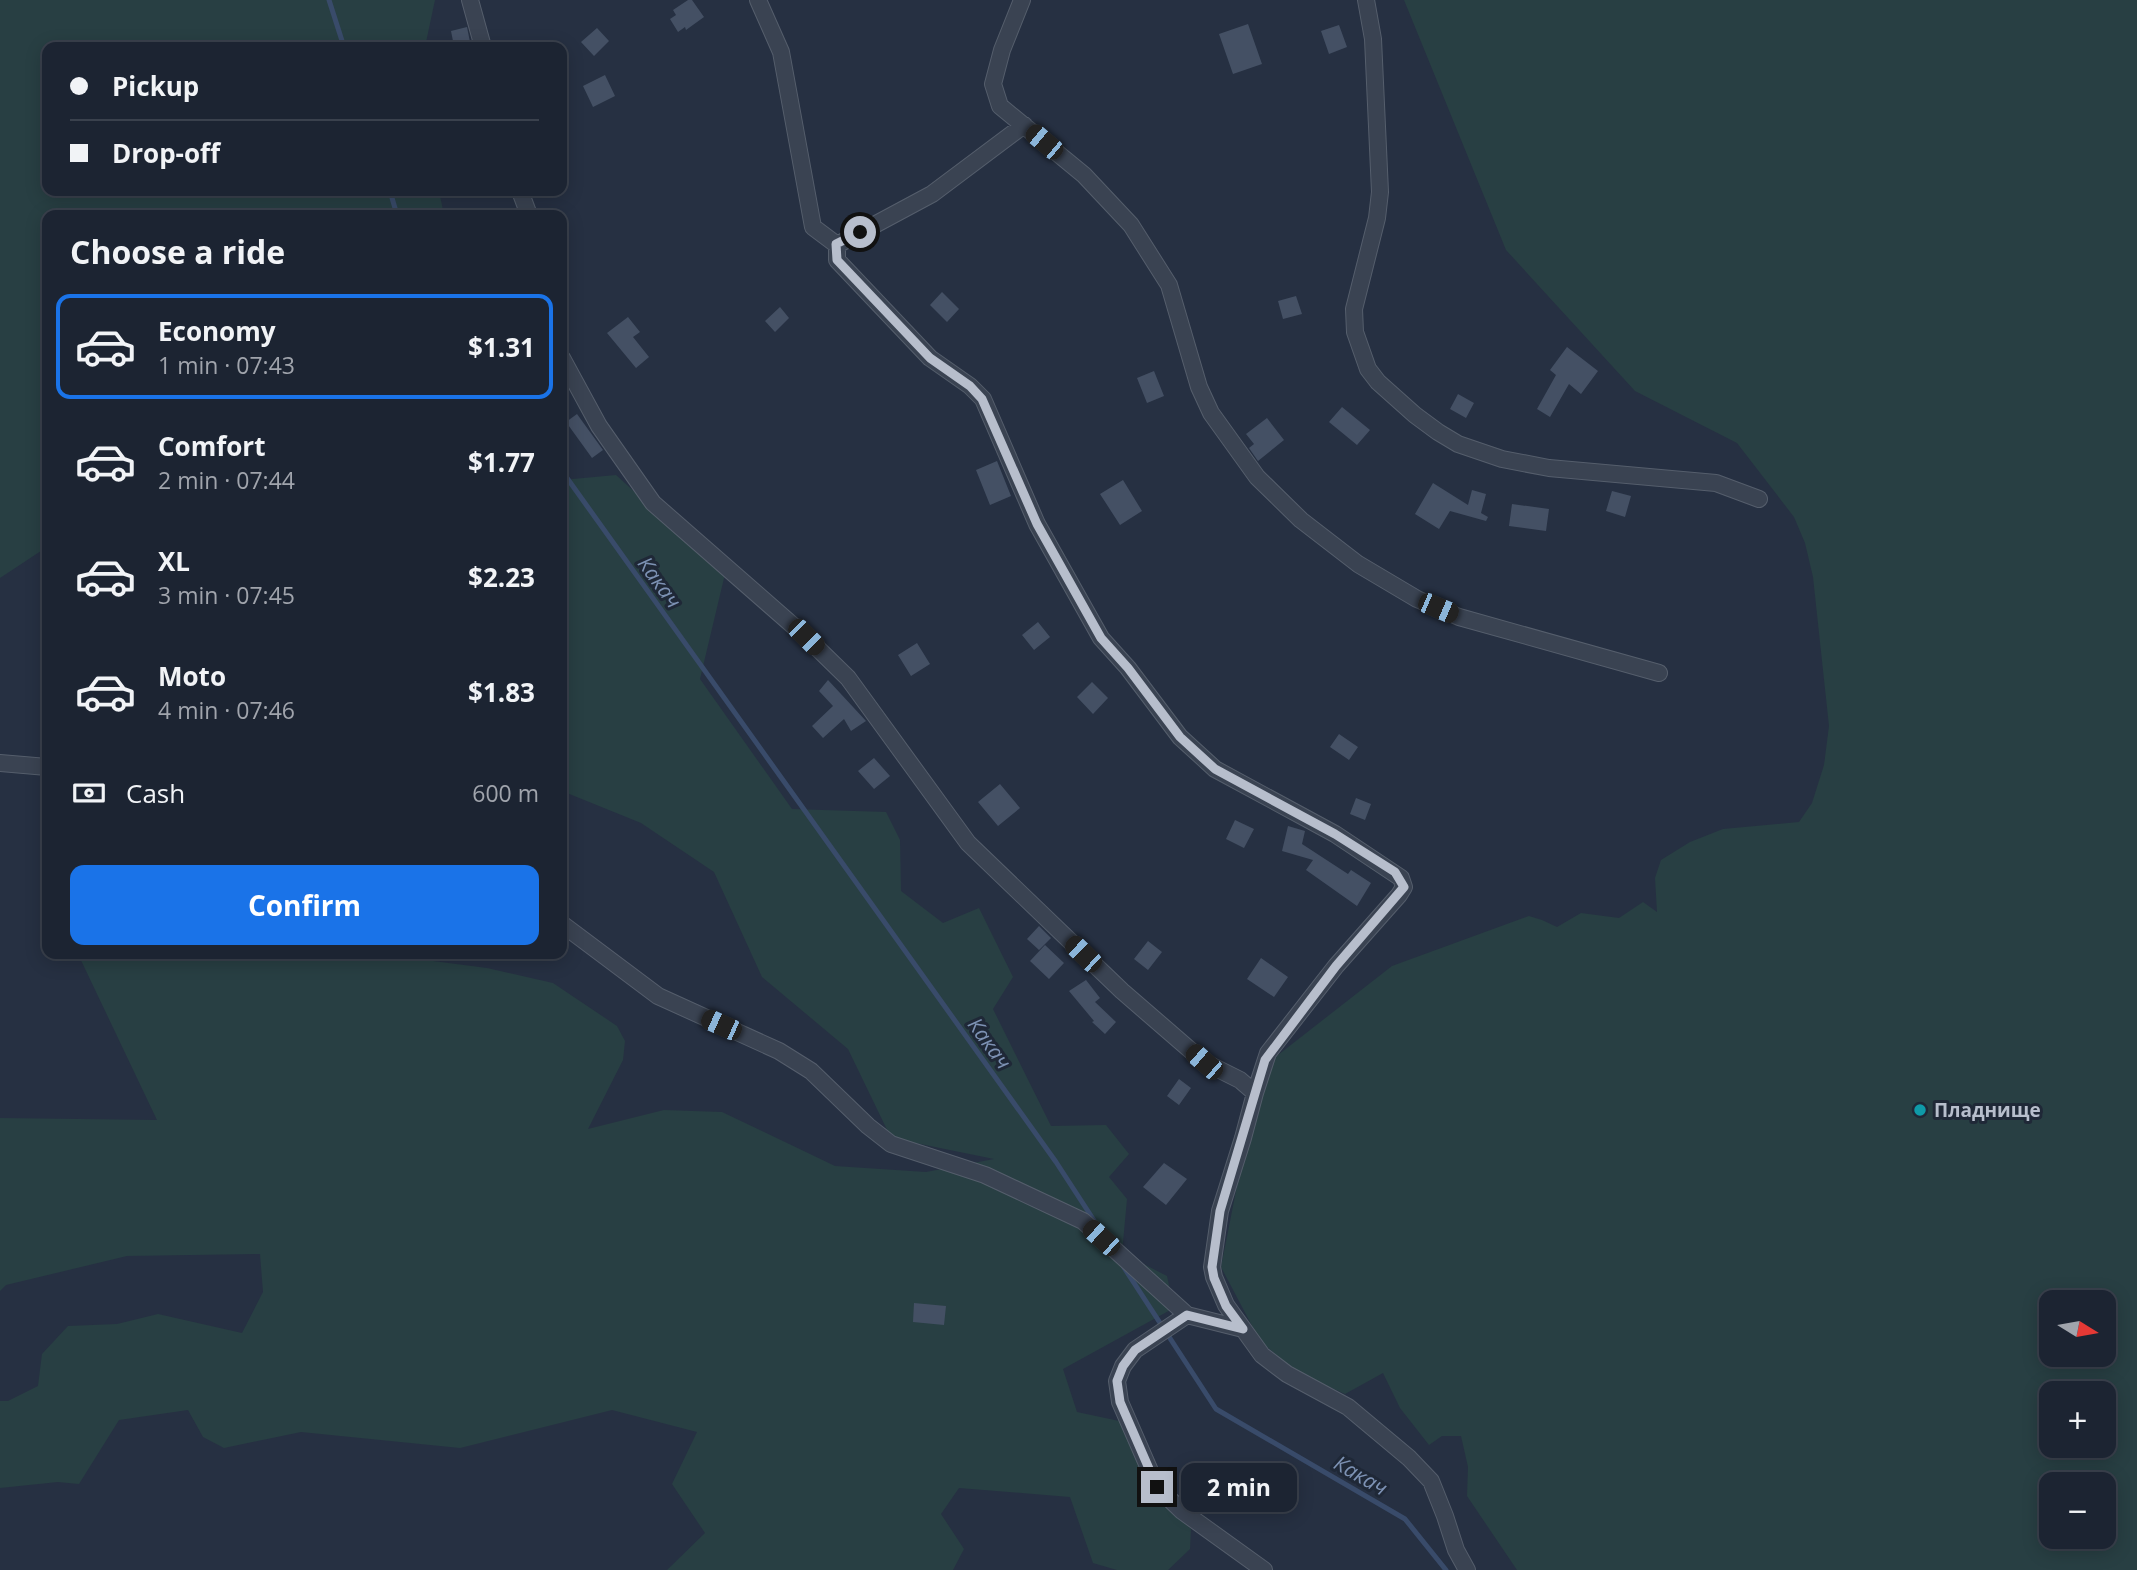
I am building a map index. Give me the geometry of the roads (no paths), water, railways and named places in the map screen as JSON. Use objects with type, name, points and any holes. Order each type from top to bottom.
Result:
[{"type":"street","points":[[470,0],[482,42]]},
{"type":"street","points":[[758,0],[781,52],[813,227],[836,244],[837,260],[930,358],[970,386],[982,399],[1037,524],[1101,638],[1128,668],[1180,737],[1215,769],[1335,834],[1401,878],[1404,887],[1399,895],[1336,966],[1268,1053],[1220,1211],[1212,1267],[1226,1306],[1262,1355],[1287,1374],[1349,1407],[1409,1458],[1431,1481],[1455,1550],[1467,1570]]},
{"type":"street","points":[[1022,0],[1002,50],[993,84],[1000,106],[1084,175],[1131,225],[1168,285],[1199,387],[1211,413],[1257,477],[1301,520],[1358,564],[1417,599],[1460,617],[1659,673]]},
{"type":"street","points":[[1366,0],[1373,39],[1380,192],[1377,218],[1354,309],[1355,332],[1361,354],[1373,376],[1415,415],[1438,432],[1458,444],[1502,459],[1549,468],[1716,483],[1759,499]]},
{"type":"street","points":[[836,244],[932,194],[1024,125]]},
{"type":"street","points":[[567,367],[599,426],[653,503],[806,637],[848,678],[968,843],[1122,991],[1204,1062],[1240,1080],[1255,1093]]},
{"type":"street","points":[[0,763],[42,767]]},
{"type":"street","points":[[567,928],[658,996],[779,1051],[811,1070],[868,1126],[891,1144],[985,1175],[1083,1222],[1115,1250],[1180,1319],[1243,1329]]},
{"type":"street","points":[[1180,1319],[1135,1350],[1123,1366],[1117,1381],[1120,1402],[1157,1487],[1182,1511],[1264,1570]]},
{"type":"waterway","name":"Какач","points":[[329,0],[342,42]]},
{"type":"waterway","name":"Какач","points":[[391,196],[396,210]]},
{"type":"waterway","name":"Какач","points":[[567,478],[1056,1162],[1097,1225]]},
{"type":"waterway","name":"Какач","points":[[1123,1266],[1216,1409],[1405,1519],[1446,1570]]},
{"type":"place","name":"Пладнище","points":[[1920,1110]]}]
